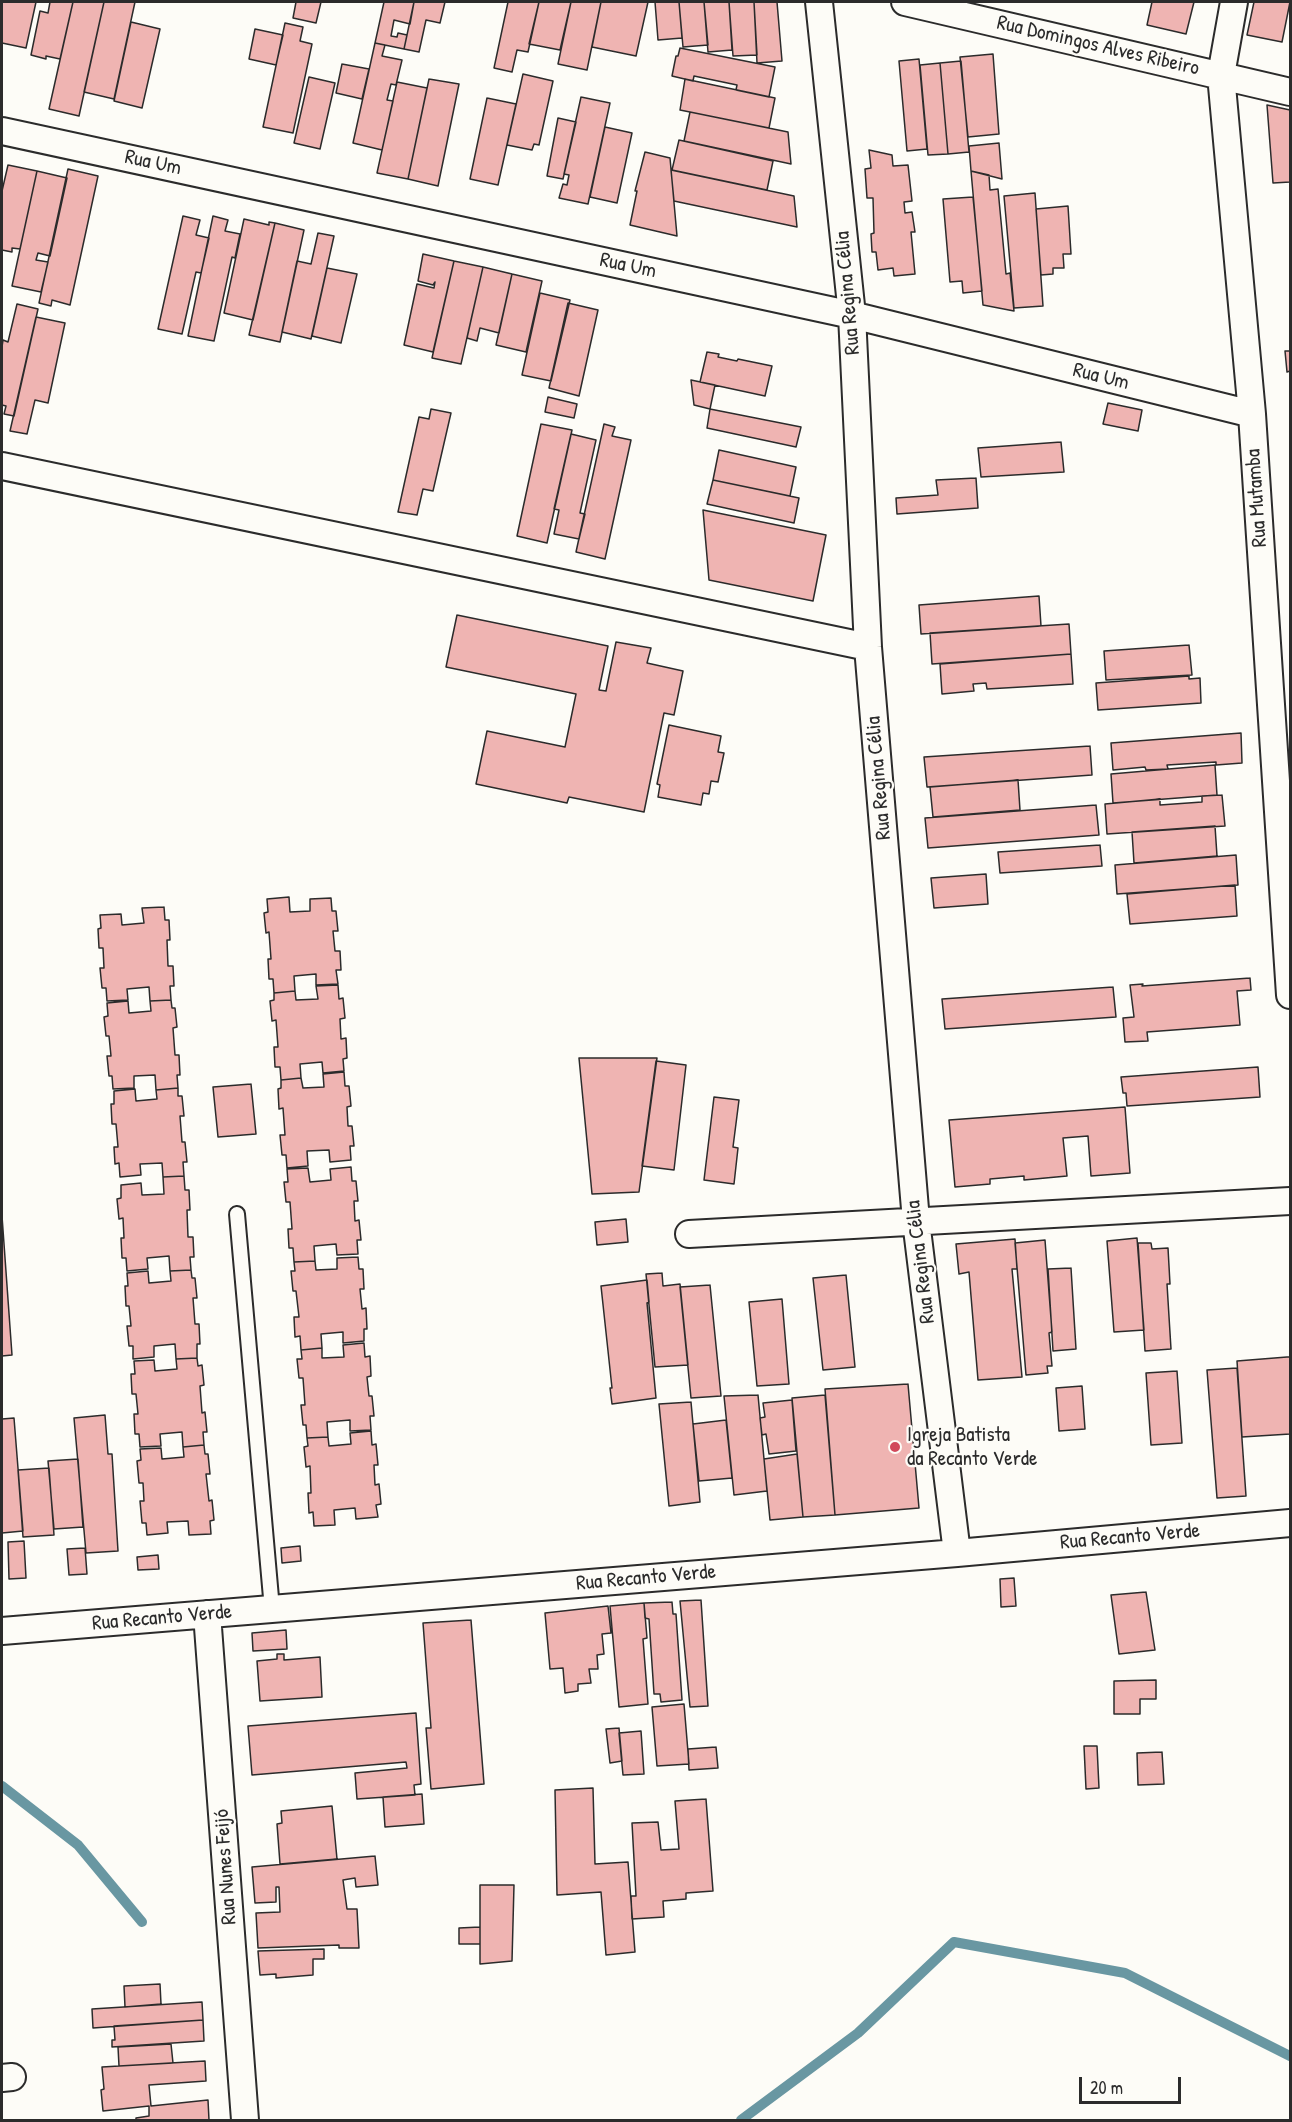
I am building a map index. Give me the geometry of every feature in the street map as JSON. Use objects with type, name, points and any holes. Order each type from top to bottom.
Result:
[{"type":"street","name":"Rua Regina Célia","points":[[819,2],[852,315],[867,647],[916,1221],[957,1553]]},
{"type":"street","name":"Rua Domingos Alves Ribeiro","points":[[905,2],[1290,92]]},
{"type":"street","name":"Rua Mutamba","points":[[1234,2],[1221,75],[1252,414],[1290,995]]},
{"type":"street","name":"Rua Um","points":[[2,131],[852,315],[1252,414]]},
{"type":"street","points":[[2,466],[867,647]]},
{"type":"street","points":[[689,1234],[1290,1201]]},
{"type":"street","name":"Rua Recanto Verde","points":[[2,1631],[957,1553],[1290,1523]]},
{"type":"street","name":"Rua Nunes Feijó","points":[[207,1614],[245,2121]]},
{"type":"lane","points":[[237,1214],[272,1609]]},
{"type":"building","points":[[2,2],[36,2],[26,48],[2,43]]},
{"type":"building","points":[[50,2],[73,2],[60,59],[46,56],[46,59],[31,55],[40,11],[48,13]]},
{"type":"building","points":[[73,2],[104,2],[79,116],[49,109]]},
{"type":"building","points":[[104,2],[135,2],[114,99],[84,92]]},
{"type":"building","points":[[296,2],[321,2],[316,23],[293,18]]},
{"type":"building","points":[[384,2],[414,2],[410,24],[394,20],[391,36],[397,37],[398,33],[407,35],[404,49],[375,43]]},
{"type":"building","points":[[414,2],[445,2],[440,23],[426,20],[419,52],[404,49]]},
{"type":"building","points":[[508,2],[539,2],[528,52],[517,50],[512,72],[494,68]]},
{"type":"building","points":[[539,2],[571,2],[560,50],[529,44]]},
{"type":"building","points":[[571,2],[601,2],[587,70],[558,64]]},
{"type":"building","points":[[601,2],[648,2],[636,56],[592,47]]},
{"type":"building","points":[[655,2],[679,2],[682,38],[658,40]]},
{"type":"building","points":[[679,2],[704,2],[708,45],[683,47]]},
{"type":"building","points":[[704,2],[729,2],[732,50],[708,52]]},
{"type":"building","points":[[729,2],[754,2],[757,55],[733,56]]},
{"type":"building","points":[[754,2],[777,2],[782,61],[757,63]]},
{"type":"building","points":[[1152,2],[1194,2],[1186,34],[1147,25]]},
{"type":"building","points":[[1254,2],[1290,2],[1282,42],[1247,35]]},
{"type":"building","points":[[131,22],[160,29],[142,108],[114,101]]},
{"type":"building","points":[[285,23],[303,27],[300,41],[312,44],[293,133],[263,127]]},
{"type":"building","points":[[255,29],[283,35],[276,65],[249,59]]},
{"type":"building","points":[[375,43],[385,45],[382,56],[402,60],[396,85],[391,84],[387,100],[393,101],[382,150],[353,143]]},
{"type":"building","points":[[680,48],[775,67],[769,97],[736,90],[737,85],[694,76],[693,81],[672,76]]},
{"type":"building","points":[[993,54],[999,134],[968,137],[960,57]]},
{"type":"building","points":[[919,59],[927,149],[907,151],[899,61]]},
{"type":"building","points":[[961,61],[969,152],[948,154],[940,63]]},
{"type":"building","points":[[940,63],[948,154],[928,155],[920,65]]},
{"type":"building","points":[[342,64],[369,69],[362,99],[336,93]]},
{"type":"building","points":[[523,74],[553,81],[539,145],[534,144],[532,150],[507,145]]},
{"type":"building","points":[[309,77],[335,83],[320,149],[294,143]]},
{"type":"building","points":[[429,79],[459,84],[438,186],[408,179]]},
{"type":"building","points":[[685,79],[775,98],[769,128],[680,110]]},
{"type":"building","points":[[397,82],[427,88],[408,179],[377,173]]},
{"type":"building","points":[[581,97],[610,103],[588,204],[559,198],[563,184],[567,185],[569,175],[564,174]]},
{"type":"building","points":[[487,98],[516,104],[498,185],[470,179]]},
{"type":"building","points":[[1267,105],[1290,110],[1290,182],[1273,183]]},
{"type":"building","points":[[690,112],[788,132],[791,164],[684,141]]},
{"type":"building","points":[[558,118],[576,122],[563,179],[547,176]]},
{"type":"building","points":[[605,127],[632,133],[617,203],[590,197]]},
{"type":"building","points":[[679,140],[773,161],[767,190],[672,170]]},
{"type":"building","points":[[999,143],[1002,179],[971,171],[969,146]]},
{"type":"building","points":[[869,150],[892,155],[893,166],[908,165],[912,201],[904,202],[905,213],[912,212],[915,232],[911,232],[915,274],[894,276],[893,268],[878,270],[876,252],[872,252],[873,198],[867,198],[865,169],[871,168]]},
{"type":"building","points":[[645,152],[670,158],[677,236],[630,225],[637,191],[635,191]]},
{"type":"building","points":[[8,165],[37,171],[20,249],[12,248],[12,252],[2,250],[2,191]]},
{"type":"building","points":[[68,169],[98,176],[70,305],[52,300],[51,306],[39,303]]},
{"type":"building","points":[[671,170],[794,196],[797,227],[674,201]]},
{"type":"building","points":[[37,171],[67,178],[50,256],[38,253],[36,260],[48,262],[41,292],[12,286]]},
{"type":"building","points":[[971,171],[989,175],[990,190],[998,189],[1006,274],[1010,273],[1014,311],[983,305]]},
{"type":"building","points":[[1035,193],[1043,306],[1014,308],[1004,196]]},
{"type":"building","points":[[973,197],[982,291],[963,293],[962,281],[950,282],[943,199]]},
{"type":"building","points":[[1068,206],[1071,254],[1063,254],[1064,268],[1053,268],[1053,274],[1041,275],[1036,209]]},
{"type":"building","points":[[183,216],[200,220],[196,235],[209,238],[201,273],[196,272],[182,334],[158,329]]},
{"type":"building","points":[[213,216],[228,220],[225,231],[240,234],[235,258],[232,257],[214,341],[188,336]]},
{"type":"building","points":[[244,219],[269,225],[269,222],[275,223],[253,320],[224,313]]},
{"type":"building","points":[[275,223],[304,230],[280,342],[249,335]]},
{"type":"building","points":[[318,233],[334,236],[311,339],[282,332],[297,261],[311,264]]},
{"type":"building","points":[[423,254],[454,261],[433,352],[404,345],[417,284],[434,288],[435,282],[433,285],[418,281]]},
{"type":"building","points":[[454,261],[483,267],[461,364],[432,358]]},
{"type":"building","points":[[483,267],[512,274],[499,333],[480,328],[477,341],[467,338]]},
{"type":"building","points":[[327,268],[357,274],[341,343],[312,336]]},
{"type":"building","points":[[512,274],[542,281],[526,352],[496,345]]},
{"type":"building","points":[[540,293],[570,300],[551,381],[522,375]]},
{"type":"building","points":[[568,303],[598,310],[579,396],[549,388]]},
{"type":"building","points":[[17,304],[38,309],[14,416],[4,414],[6,406],[2,405],[2,347],[3,340],[8,342]]},
{"type":"building","points":[[36,317],[65,323],[48,403],[35,400],[27,434],[10,431]]},
{"type":"building","points":[[1285,351],[1290,351],[1290,371],[1287,372]]},
{"type":"building","points":[[707,352],[719,354],[718,357],[772,366],[765,396],[700,382]]},
{"type":"building","points":[[691,380],[715,385],[710,409],[694,405]]},
{"type":"building","points":[[548,397],[577,404],[574,418],[545,412]]},
{"type":"building","points":[[1108,403],[1142,410],[1138,431],[1103,424]]},
{"type":"building","points":[[431,409],[451,413],[433,491],[423,489],[417,515],[398,512],[419,417],[429,419]]},
{"type":"building","points":[[710,409],[801,427],[796,447],[707,428]]},
{"type":"building","points":[[541,424],[572,430],[547,543],[517,536]]},
{"type":"building","points":[[604,424],[615,427],[612,436],[631,440],[605,559],[576,552]]},
{"type":"building","points":[[571,434],[596,440],[580,513],[585,514],[579,539],[554,534],[559,510],[554,509]]},
{"type":"building","points":[[1061,442],[1064,472],[981,477],[978,448]]},
{"type":"building","points":[[719,450],[796,467],[790,496],[713,480]]},
{"type":"building","points":[[976,478],[978,508],[897,514],[896,498],[938,495],[936,480]]},
{"type":"building","points":[[713,480],[799,498],[794,523],[707,504]]},
{"type":"building","points":[[703,510],[826,535],[813,601],[709,580]]},
{"type":"building","points":[[1039,596],[1041,626],[921,634],[919,605]]},
{"type":"building","points":[[457,615],[608,646],[599,690],[606,691],[616,642],[651,648],[647,663],[683,671],[674,715],[664,713],[644,812],[569,797],[567,803],[476,784],[487,731],[565,747],[576,694],[446,667]]},
{"type":"building","points":[[1069,624],[1071,654],[932,664],[930,633]]},
{"type":"building","points":[[1189,645],[1192,675],[1106,680],[1104,651]]},
{"type":"building","points":[[1071,654],[1073,684],[987,689],[986,683],[973,684],[974,691],[942,694],[940,664]]},
{"type":"building","points":[[1189,676],[1189,679],[1200,678],[1201,703],[1098,710],[1096,683]]},
{"type":"building","points":[[669,725],[721,736],[718,752],[724,753],[718,782],[711,781],[709,794],[703,793],[701,805],[658,797],[660,785],[657,784]]},
{"type":"building","points":[[1241,733],[1242,763],[1216,765],[1216,762],[1167,765],[1168,769],[1146,770],[1145,767],[1113,770],[1111,743]]},
{"type":"building","points":[[1090,746],[1092,775],[927,787],[924,757]]},
{"type":"building","points":[[1215,765],[1217,795],[1113,803],[1111,774]]},
{"type":"building","points":[[1018,780],[1020,810],[933,817],[930,787]]},
{"type":"building","points":[[1222,795],[1225,826],[1107,834],[1105,804],[1160,799],[1160,805],[1202,802],[1202,796]]},
{"type":"building","points":[[1096,805],[1099,835],[928,848],[925,818]]},
{"type":"building","points":[[1215,826],[1217,856],[1134,863],[1132,832]]},
{"type":"building","points":[[1100,845],[1102,866],[1000,873],[998,852]]},
{"type":"building","points":[[1236,855],[1238,885],[1117,894],[1115,865]]},
{"type":"building","points":[[986,874],[988,904],[934,908],[931,878]]},
{"type":"building","points":[[1235,885],[1237,916],[1130,924],[1127,894]]},
{"type":"building","points":[[289,897],[290,912],[310,911],[310,899],[331,898],[332,911],[336,911],[338,931],[333,931],[335,951],[340,951],[341,970],[336,970],[338,984],[316,985],[316,974],[294,976],[295,991],[274,993],[273,979],[269,979],[268,959],[271,959],[269,932],[266,933],[264,913],[268,912],[267,899]]},
{"type":"building","points":[[164,907],[165,920],[169,920],[168,966],[173,966],[174,986],[170,986],[171,1000],[150,1001],[149,987],[127,989],[128,1000],[107,1001],[106,988],[102,988],[100,968],[104,968],[103,948],[99,948],[100,915],[121,914],[122,925],[144,923],[142,908]]},
{"type":"building","points":[[1250,978],[1251,990],[1237,991],[1240,1025],[1147,1032],[1148,1041],[1125,1042],[1123,1018],[1134,1017],[1130,985]]},
{"type":"building","points":[[338,985],[339,999],[343,998],[345,1018],[340,1019],[341,1039],[346,1038],[347,1058],[343,1059],[344,1071],[323,1073],[322,1062],[300,1064],[301,1078],[281,1080],[280,1067],[275,1067],[274,1047],[278,1047],[276,1020],[272,1021],[270,1001],[274,1000],[274,993],[295,991],[296,1000],[318,999],[316,986]]},
{"type":"building","points":[[1113,987],[1116,1017],[945,1029],[942,999]]},
{"type":"building","points":[[171,1000],[172,1008],[175,1008],[177,1027],[173,1028],[175,1055],[179,1055],[178,1088],[156,1090],[155,1075],[134,1076],[134,1088],[113,1089],[107,1056],[111,1056],[109,1036],[106,1036],[104,1017],[108,1016],[107,1003],[128,1001],[129,1013],[151,1011],[150,1001]]},
{"type":"building","points":[[579,1058],[657,1058],[639,1192],[592,1194]]},
{"type":"building","points":[[656,1061],[686,1065],[674,1170],[642,1166]]},
{"type":"building","points":[[1258,1067],[1260,1097],[1127,1106],[1126,1093],[1123,1093],[1121,1077]]},
{"type":"building","points":[[344,1072],[345,1086],[349,1086],[351,1106],[347,1107],[348,1126],[352,1126],[354,1146],[350,1146],[351,1160],[330,1162],[329,1150],[307,1151],[308,1166],[287,1168],[286,1155],[282,1155],[280,1135],[285,1135],[283,1108],[279,1109],[278,1089],[281,1088],[281,1080],[301,1078],[303,1088],[324,1087],[323,1074]]},
{"type":"building","points":[[251,1084],[256,1134],[218,1137],[213,1087]]},
{"type":"building","points":[[178,1088],[178,1096],[182,1096],[184,1116],[180,1116],[182,1142],[185,1142],[187,1162],[183,1162],[184,1176],[163,1177],[162,1163],[140,1164],[141,1175],[120,1177],[119,1163],[115,1164],[114,1147],[118,1147],[116,1124],[112,1124],[111,1104],[114,1104],[114,1091],[135,1089],[136,1101],[157,1099],[156,1090]]},
{"type":"building","points":[[714,1097],[739,1100],[733,1147],[738,1148],[734,1184],[704,1180]]},
{"type":"building","points":[[1125,1107],[1130,1173],[1091,1176],[1088,1136],[1063,1138],[1067,1176],[1024,1180],[1024,1176],[990,1179],[990,1184],[955,1187],[949,1120]]},
{"type":"building","points":[[351,1167],[352,1181],[356,1181],[358,1201],[354,1201],[355,1221],[359,1220],[361,1240],[357,1240],[358,1254],[337,1255],[336,1244],[314,1246],[315,1261],[294,1262],[293,1248],[289,1248],[288,1229],[292,1229],[290,1202],[286,1202],[284,1182],[288,1182],[287,1169],[308,1168],[310,1182],[331,1180],[330,1169]]},
{"type":"building","points":[[184,1176],[185,1190],[189,1190],[188,1237],[193,1237],[194,1257],[190,1257],[191,1270],[170,1271],[169,1256],[147,1258],[148,1269],[127,1271],[126,1258],[122,1258],[123,1218],[119,1219],[117,1199],[121,1198],[121,1185],[141,1183],[142,1195],[164,1194],[163,1177]]},
{"type":"building","points":[[2,1216],[12,1355],[2,1356]]},
{"type":"building","points":[[626,1219],[628,1242],[597,1245],[595,1222]]},
{"type":"building","points":[[1137,1238],[1144,1330],[1114,1332],[1107,1241]]},
{"type":"building","points":[[1015,1239],[1017,1269],[1012,1269],[1022,1377],[978,1380],[969,1272],[959,1274],[956,1244]]},
{"type":"building","points":[[1045,1240],[1052,1332],[1049,1333],[1052,1366],[1047,1366],[1048,1373],[1026,1375],[1015,1243]]},
{"type":"building","points":[[1138,1243],[1151,1243],[1152,1249],[1168,1248],[1170,1284],[1167,1284],[1171,1349],[1145,1351]]},
{"type":"building","points":[[358,1257],[359,1269],[363,1269],[364,1289],[360,1289],[362,1309],[366,1308],[367,1329],[364,1329],[364,1341],[343,1343],[343,1332],[321,1334],[322,1348],[301,1350],[300,1336],[295,1337],[294,1317],[299,1317],[291,1271],[295,1271],[294,1262],[315,1261],[316,1270],[337,1269],[337,1258]]},
{"type":"building","points":[[1071,1268],[1076,1349],[1053,1351],[1048,1269]]},
{"type":"building","points":[[191,1270],[192,1278],[195,1278],[197,1298],[193,1298],[195,1324],[199,1324],[200,1344],[197,1344],[197,1358],[176,1359],[175,1344],[154,1346],[154,1357],[133,1359],[133,1346],[129,1346],[127,1326],[131,1326],[129,1306],[126,1306],[127,1273],[148,1271],[149,1283],[171,1281],[170,1271]]},
{"type":"building","points":[[662,1273],[663,1286],[680,1284],[688,1365],[655,1367],[646,1274]]},
{"type":"building","points":[[846,1275],[855,1367],[823,1370],[813,1278]]},
{"type":"building","points":[[647,1280],[656,1398],[612,1404],[601,1286]]},
{"type":"building","points":[[710,1285],[721,1396],[691,1398],[680,1287]]},
{"type":"building","points":[[782,1299],[789,1384],[757,1386],[749,1302]]},
{"type":"building","points":[[364,1343],[365,1357],[370,1356],[371,1376],[367,1377],[374,1416],[370,1416],[371,1430],[350,1431],[350,1420],[327,1422],[328,1437],[307,1438],[301,1405],[305,1405],[303,1378],[299,1378],[297,1359],[302,1359],[301,1350],[322,1348],[322,1358],[344,1357],[343,1345]]},
{"type":"building","points":[[1290,1357],[1290,1434],[1242,1437],[1237,1361]]},
{"type":"building","points":[[197,1358],[198,1366],[202,1365],[204,1385],[200,1386],[202,1413],[205,1412],[207,1432],[203,1432],[204,1445],[183,1447],[182,1432],[160,1434],[161,1446],[140,1447],[139,1434],[135,1434],[134,1414],[138,1414],[136,1394],[132,1394],[131,1374],[135,1374],[134,1361],[154,1360],[155,1371],[177,1369],[176,1359]]},
{"type":"building","points":[[1237,1368],[1246,1496],[1217,1498],[1207,1370]]},
{"type":"building","points":[[1177,1371],[1182,1443],[1151,1445],[1146,1373]]},
{"type":"building","points":[[908,1384],[919,1508],[835,1515],[825,1389]]},
{"type":"building","points":[[1082,1386],[1085,1429],[1059,1431],[1056,1388]]},
{"type":"building","points":[[758,1395],[767,1491],[734,1495],[724,1396]]},
{"type":"building","points":[[825,1395],[835,1515],[803,1517],[792,1398]]},
{"type":"building","points":[[792,1400],[796,1451],[769,1454],[766,1434],[762,1435],[760,1418],[765,1417],[763,1403]]},
{"type":"building","points":[[691,1402],[700,1502],[669,1506],[659,1404]]},
{"type":"building","points":[[105,1415],[108,1454],[112,1454],[118,1551],[86,1553],[74,1418]]},
{"type":"building","points":[[14,1418],[23,1531],[2,1533],[2,1419]]},
{"type":"building","points":[[726,1420],[732,1478],[699,1481],[693,1424]]},
{"type":"building","points":[[371,1431],[372,1445],[376,1444],[378,1465],[374,1465],[375,1485],[379,1484],[381,1504],[376,1505],[378,1517],[356,1519],[355,1508],[334,1510],[335,1525],[314,1526],[313,1512],[309,1513],[310,1466],[306,1467],[304,1447],[308,1446],[307,1438],[328,1437],[329,1446],[351,1444],[350,1433]]},
{"type":"building","points":[[204,1445],[205,1454],[208,1454],[210,1474],[206,1474],[214,1520],[210,1521],[211,1534],[189,1535],[188,1521],[167,1522],[168,1533],[147,1535],[146,1523],[142,1523],[140,1501],[144,1501],[143,1483],[139,1483],[137,1461],[141,1460],[140,1449],[161,1448],[162,1459],[184,1457],[183,1447]]},
{"type":"building","points":[[797,1454],[803,1517],[770,1520],[764,1459]]},
{"type":"building","points":[[78,1459],[83,1527],[54,1529],[48,1461]]},
{"type":"building","points":[[49,1468],[54,1535],[23,1537],[18,1470]]},
{"type":"building","points":[[24,1541],[26,1578],[9,1579],[8,1542]]},
{"type":"building","points":[[300,1546],[301,1561],[282,1563],[281,1548]]},
{"type":"building","points":[[85,1548],[87,1574],[69,1575],[67,1549]]},
{"type":"building","points":[[158,1555],[159,1569],[138,1570],[137,1557]]},
{"type":"building","points":[[1014,1578],[1016,1606],[1001,1607],[1000,1579]]},
{"type":"building","points":[[1146,1592],[1155,1650],[1119,1654],[1111,1595]]},
{"type":"building","points":[[701,1600],[708,1706],[690,1707],[680,1601]]},
{"type":"building","points":[[672,1602],[673,1614],[676,1614],[682,1700],[661,1702],[660,1694],[654,1694],[649,1619],[645,1618],[644,1603]]},
{"type":"building","points":[[644,1603],[647,1638],[643,1639],[648,1704],[619,1707],[610,1606]]},
{"type":"building","points":[[608,1606],[611,1633],[602,1634],[604,1654],[597,1655],[598,1669],[589,1669],[591,1683],[578,1684],[578,1691],[565,1693],[563,1668],[550,1669],[545,1613]]},
{"type":"building","points":[[471,1620],[484,1784],[431,1789],[426,1728],[431,1728],[423,1623]]},
{"type":"building","points":[[286,1630],[287,1649],[253,1651],[252,1633]]},
{"type":"building","points":[[277,1654],[284,1654],[284,1660],[320,1657],[322,1697],[260,1701],[257,1661],[277,1659]]},
{"type":"building","points":[[1156,1680],[1156,1699],[1140,1699],[1140,1714],[1114,1714],[1114,1681]]},
{"type":"building","points":[[684,1704],[689,1764],[657,1766],[652,1707]]},
{"type":"building","points":[[416,1713],[421,1784],[414,1785],[415,1795],[357,1799],[355,1773],[407,1768],[406,1762],[252,1775],[248,1726]]},
{"type":"building","points":[[619,1728],[622,1761],[610,1763],[606,1729]]},
{"type":"building","points":[[641,1731],[644,1774],[623,1775],[619,1733]]},
{"type":"building","points":[[1084,1746],[1097,1746],[1099,1788],[1086,1789]]},
{"type":"building","points":[[716,1747],[718,1768],[689,1770],[688,1749]]},
{"type":"building","points":[[1162,1752],[1164,1784],[1138,1785],[1137,1753]]},
{"type":"building","points":[[593,1788],[595,1864],[628,1862],[635,1952],[606,1955],[601,1892],[557,1895],[555,1790]]},
{"type":"building","points":[[422,1794],[424,1824],[385,1827],[383,1797]]},
{"type":"building","points":[[706,1799],[713,1891],[686,1893],[686,1899],[663,1901],[664,1917],[632,1919],[631,1896],[636,1896],[632,1823],[658,1822],[661,1850],[679,1849],[675,1801]]},
{"type":"building","points":[[332,1806],[337,1859],[280,1864],[277,1824],[282,1823],[281,1811]]},
{"type":"building","points":[[375,1856],[378,1885],[356,1887],[355,1878],[343,1880],[347,1909],[357,1909],[359,1948],[339,1948],[339,1945],[258,1948],[256,1913],[280,1912],[279,1887],[276,1887],[276,1902],[255,1903],[252,1867]]},
{"type":"building","points":[[480,1885],[514,1885],[512,1961],[480,1964]]},
{"type":"building","points":[[480,1927],[480,1944],[459,1944],[459,1928]]},
{"type":"building","points":[[324,1949],[324,1959],[313,1959],[313,1975],[276,1978],[276,1974],[260,1975],[258,1951]]},
{"type":"building","points":[[160,1984],[161,2004],[125,2007],[124,1986]]},
{"type":"building","points":[[202,2002],[203,2020],[93,2028],[92,2009]]},
{"type":"building","points":[[203,2020],[204,2041],[112,2047],[112,2040],[115,2040],[114,2026]]},
{"type":"building","points":[[171,2044],[173,2063],[119,2066],[118,2047]]},
{"type":"building","points":[[205,2061],[206,2081],[149,2085],[151,2106],[208,2100],[209,2120],[136,2120],[136,2118],[149,2116],[149,2106],[103,2111],[102,2067]]},
{"type":"waterway","points":[[2,1786],[78,1845],[142,1922]]},
{"type":"waterway","points":[[741,2120],[858,2033],[954,1942],[1125,1973],[1290,2056]]},
{"type":"place","name":"Igreja Batista da Recanto Verde","points":[[895,1447]]}]
